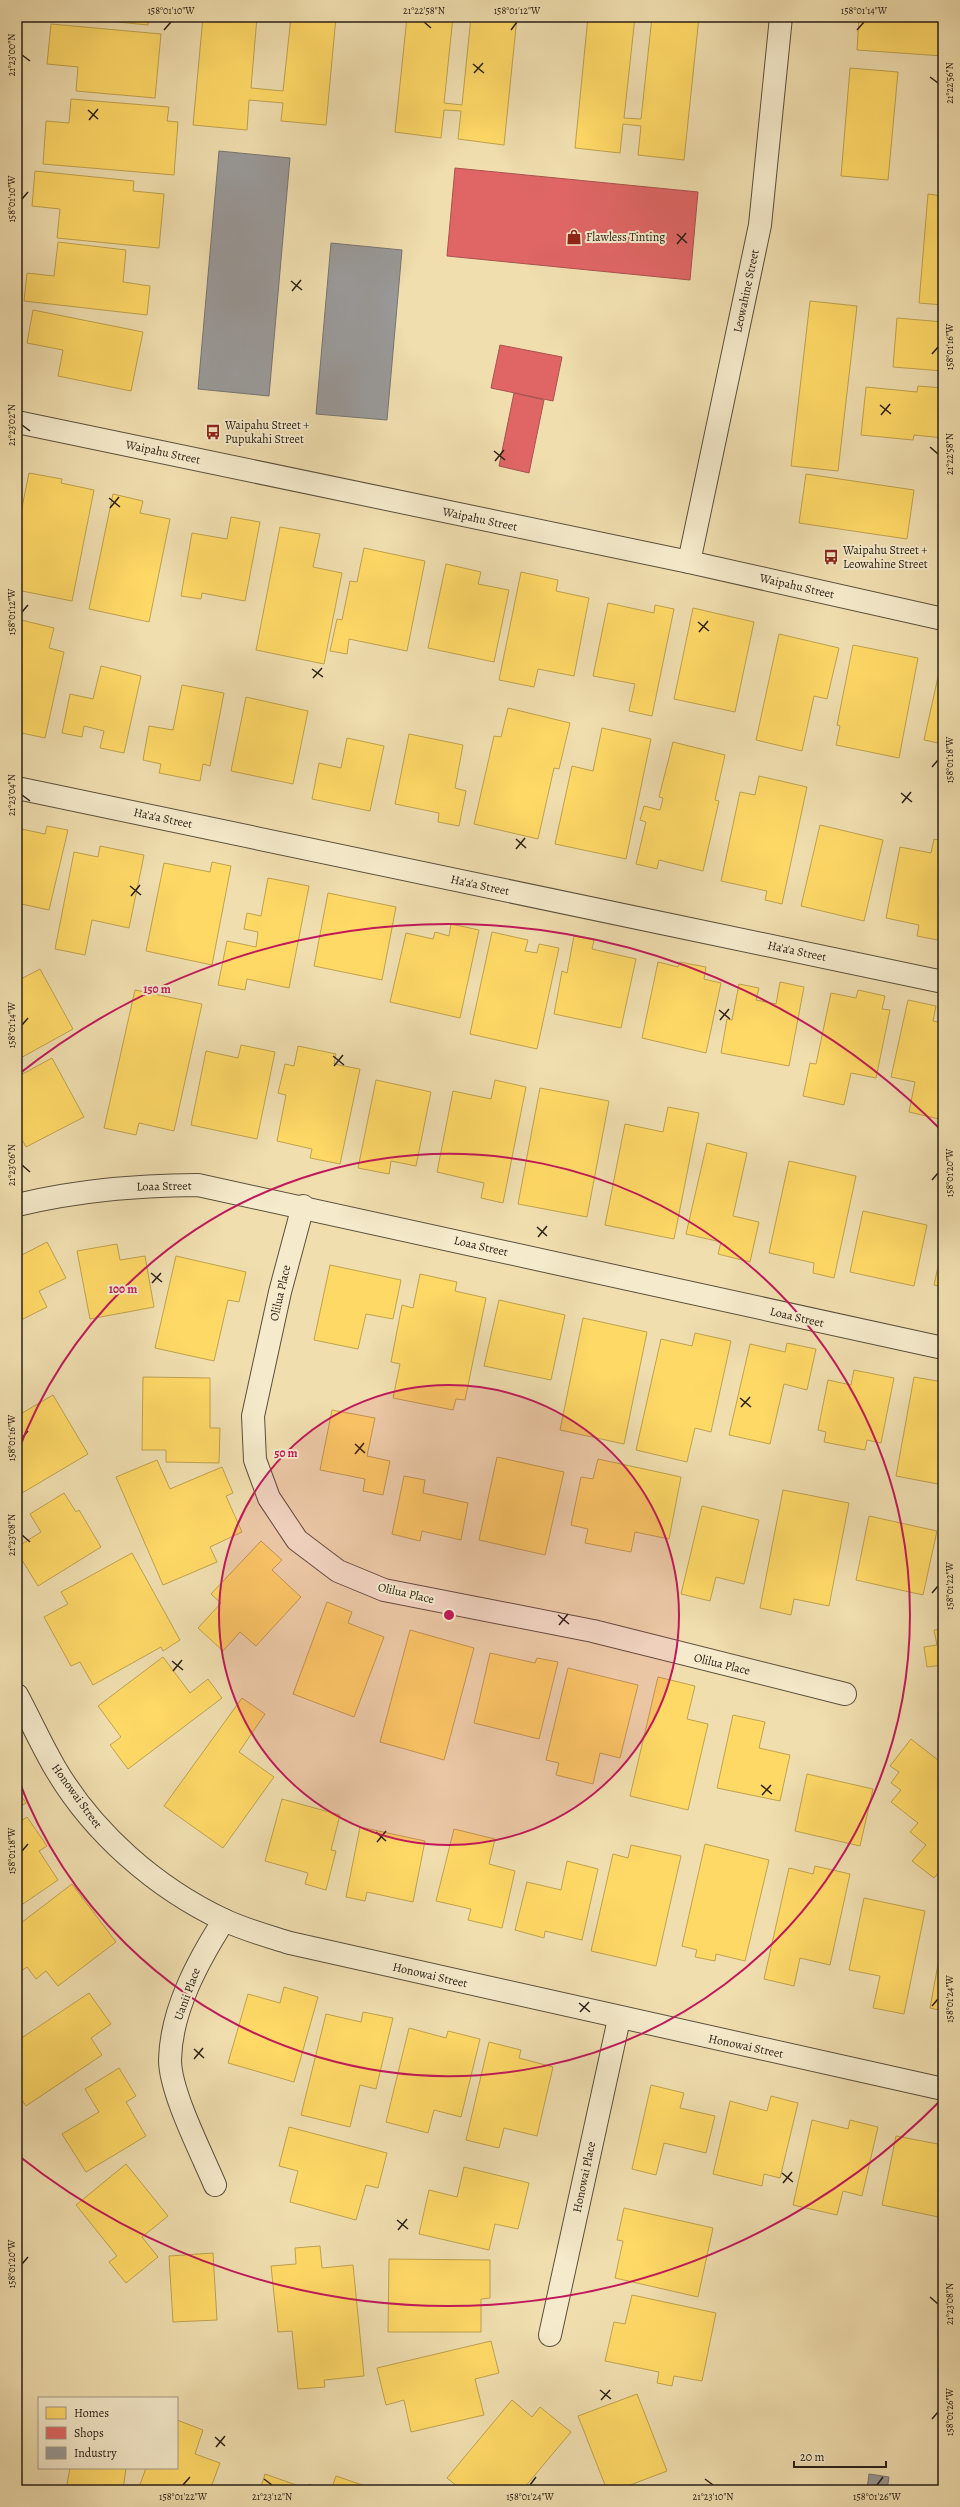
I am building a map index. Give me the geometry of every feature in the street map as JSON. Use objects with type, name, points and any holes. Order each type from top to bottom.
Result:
[{"type":"street","name":"Leowahine Street","points":[[689,562],[760,225],[781,17]]},
{"type":"street","name":"Waipahu Street","points":[[17,422],[689,562],[943,619]]},
{"type":"street","name":"Ha'a'a Street","points":[[17,788],[943,982]]},
{"type":"street","name":"Loaa Street","points":[[17,1205],[64,1194],[133,1186],[198,1185],[304,1206],[881,1336],[943,1348]]},
{"type":"street","name":"Olilua Place","points":[[304,1206],[280,1292],[253,1416],[256,1460],[267,1492],[297,1540],[338,1571],[384,1590],[592,1631],[845,1694]]},
{"type":"street","name":"Honowai Street","points":[[17,1695],[55,1769],[90,1818],[125,1854],[168,1888],[224,1920],[290,1943],[619,2019],[943,2090]]},
{"type":"street","name":"Uanii Place","points":[[215,2185],[178,2098],[170,2061],[177,2014],[202,1954],[224,1920]]},
{"type":"street","name":"Honowai Place","points":[[550,2335],[619,2019]]},
{"type":"building: Homes","points":[[88,17],[149,17],[148,25],[88,19]]},
{"type":"building: Homes","points":[[203,17],[257,17],[251,88],[283,91],[291,17],[336,17],[326,125],[281,121],[283,103],[249,100],[247,130],[193,125]]},
{"type":"building: Homes","points":[[407,17],[453,17],[444,103],[462,105],[471,17],[517,17],[504,145],[458,139],[461,111],[444,110],[441,138],[395,132]]},
{"type":"building: Homes","points":[[588,17],[635,17],[624,118],[641,119],[652,17],[699,17],[684,160],[638,155],[641,126],[623,124],[620,153],[575,148]]},
{"type":"building: Homes","points":[[859,17],[943,17],[943,56],[857,50]]},
{"type":"building: Homes","points":[[51,24],[161,34],[155,98],[76,91],[78,67],[47,64]]},
{"type":"building: Homes","points":[[850,68],[898,72],[888,180],[841,176]]},
{"type":"building: Homes","points":[[71,99],[169,107],[167,121],[178,122],[174,175],[43,164],[46,121],[69,123]]},
{"type":"building: Homes","points":[[35,171],[134,181],[133,191],[164,194],[159,248],[57,238],[60,209],[32,206]]},
{"type":"building: Homes","points":[[928,194],[943,196],[943,305],[919,303]]},
{"type":"building: Homes","points":[[58,242],[126,250],[123,282],[150,286],[147,315],[24,301],[27,273],[54,276]]},
{"type":"building: Homes","points":[[810,301],[857,306],[838,471],[791,466]]},
{"type":"building: Homes","points":[[33,310],[143,332],[131,391],[58,376],[63,350],[27,343]]},
{"type":"building: Homes","points":[[897,318],[943,322],[943,371],[893,367]]},
{"type":"building: Homes","points":[[918,386],[943,388],[943,438],[914,435],[913,440],[861,435],[866,387],[917,392]]},
{"type":"building: Homes","points":[[29,473],[62,479],[61,483],[94,490],[72,601],[17,590],[17,532]]},
{"type":"building: Homes","points":[[806,474],[914,490],[907,539],[799,523]]},
{"type":"building: Homes","points":[[113,494],[143,501],[140,513],[170,519],[149,622],[89,609]]},
{"type":"building: Homes","points":[[231,517],[260,522],[245,601],[202,593],[201,599],[181,596],[192,533],[227,539]]},
{"type":"building: Homes","points":[[280,527],[320,534],[313,567],[342,573],[324,664],[256,650]]},
{"type":"building: Homes","points":[[364,548],[425,561],[407,651],[349,639],[347,654],[330,651],[337,619],[342,620],[350,581],[357,582]]},
{"type":"building: Homes","points":[[446,564],[481,572],[478,584],[509,590],[494,662],[428,648]]},
{"type":"building: Homes","points":[[521,572],[558,580],[556,591],[589,598],[574,676],[538,669],[534,687],[499,680]]},
{"type":"building: Homes","points":[[608,603],[654,613],[655,605],[674,609],[652,716],[629,711],[635,684],[593,676]]},
{"type":"building: Homes","points":[[693,608],[754,622],[735,712],[674,699]]},
{"type":"building: Homes","points":[[17,619],[54,628],[49,648],[64,652],[45,738],[17,732]]},
{"type":"building: Homes","points":[[779,634],[839,648],[827,699],[814,696],[802,751],[756,740]]},
{"type":"building: Homes","points":[[853,645],[918,658],[899,758],[836,745],[840,726],[837,725]]},
{"type":"building: Homes","points":[[101,666],[141,676],[124,753],[100,748],[104,731],[84,726],[82,737],[62,733],[70,694],[93,699]]},
{"type":"building: Homes","points":[[940,668],[943,669],[943,744],[924,740]]},
{"type":"building: Homes","points":[[182,685],[224,693],[210,766],[203,764],[200,781],[159,773],[161,764],[143,760],[149,726],[173,730]]},
{"type":"building: Homes","points":[[246,697],[308,711],[293,784],[231,771]]},
{"type":"building: Homes","points":[[508,708],[570,723],[559,769],[554,768],[538,839],[474,824],[494,736],[501,737]]},
{"type":"building: Homes","points":[[602,728],[651,739],[626,859],[555,844],[572,766],[593,771]]},
{"type":"building: Homes","points":[[409,734],[463,745],[455,788],[466,791],[459,826],[438,822],[439,813],[395,804]]},
{"type":"building: Homes","points":[[347,738],[384,746],[370,811],[312,799],[319,763],[341,768]]},
{"type":"building: Homes","points":[[673,742],[725,755],[715,800],[719,801],[703,871],[659,860],[657,869],[636,864],[646,822],[640,820],[644,806],[660,810],[663,798],[659,797]]},
{"type":"building: Homes","points":[[759,776],[807,787],[782,904],[765,900],[767,891],[721,881],[740,792],[755,795]]},
{"type":"building: Homes","points":[[820,825],[883,840],[864,921],[801,906]]},
{"type":"building: Homes","points":[[47,826],[68,830],[49,910],[17,903],[17,828],[45,834]]},
{"type":"building: Homes","points":[[934,839],[943,841],[943,941],[917,936],[919,925],[886,918],[900,847],[931,853]]},
{"type":"building: Homes","points":[[100,846],[144,855],[129,928],[92,920],[85,955],[55,949],[74,852],[98,857]]},
{"type":"building: Homes","points":[[212,862],[231,866],[212,965],[146,951],[164,863],[210,872]]},
{"type":"building: Homes","points":[[268,878],[309,886],[289,988],[247,979],[245,990],[218,985],[227,941],[256,947],[258,932],[244,929],[247,913],[261,916]]},
{"type":"building: Homes","points":[[328,893],[396,907],[382,980],[314,966]]},
{"type":"building: Homes","points":[[451,924],[479,930],[460,1018],[390,1002],[406,933],[433,939],[435,932],[449,936]]},
{"type":"building: Homes","points":[[492,932],[528,940],[525,951],[537,953],[539,944],[559,948],[537,1049],[470,1034]]},
{"type":"building: Homes","points":[[574,936],[594,940],[592,949],[636,959],[621,1028],[554,1014],[562,971],[567,973]]},
{"type":"building: Homes","points":[[658,962],[678,967],[680,962],[706,967],[704,979],[721,983],[706,1053],[642,1038]]},
{"type":"building: Homes","points":[[40,969],[73,1029],[17,1060],[17,981]]},
{"type":"building: Homes","points":[[780,982],[804,987],[789,1066],[721,1053],[727,1019],[732,1020],[739,984],[759,988],[756,1000],[776,1004]]},
{"type":"building: Homes","points":[[135,990],[202,1004],[174,1131],[139,1123],[136,1135],[104,1128]]},
{"type":"building: Homes","points":[[858,990],[885,996],[882,1009],[890,1010],[876,1078],[851,1073],[844,1105],[803,1096],[810,1063],[816,1064],[831,993],[856,998]]},
{"type":"building: Homes","points":[[908,1000],[936,1006],[933,1021],[943,1023],[943,1120],[909,1112],[915,1082],[891,1077]]},
{"type":"building: Homes","points":[[241,1045],[275,1052],[257,1139],[191,1125],[206,1051],[238,1058]]},
{"type":"building: Homes","points":[[298,1046],[336,1054],[334,1064],[360,1069],[340,1164],[310,1158],[312,1149],[277,1141],[286,1095],[278,1093],[285,1064],[294,1066]]},
{"type":"building: Homes","points":[[52,1058],[84,1117],[26,1147],[17,1130],[17,1077]]},
{"type":"building: Homes","points":[[376,1080],[431,1092],[416,1166],[391,1161],[389,1174],[358,1168]]},
{"type":"building: Homes","points":[[495,1080],[526,1087],[503,1203],[481,1198],[484,1183],[437,1172],[453,1091],[491,1099]]},
{"type":"building: Homes","points":[[540,1088],[609,1101],[587,1217],[518,1204]]},
{"type":"building: Homes","points":[[668,1107],[699,1113],[674,1239],[605,1225],[625,1124],[663,1132]]},
{"type":"building: Homes","points":[[707,1143],[747,1153],[733,1216],[759,1222],[750,1262],[718,1254],[721,1242],[686,1234]]},
{"type":"building: Homes","points":[[789,1161],[856,1176],[834,1278],[813,1273],[814,1263],[769,1253]]},
{"type":"building: Homes","points":[[863,1211],[927,1225],[914,1286],[850,1272]]},
{"type":"building: Homes","points":[[47,1242],[66,1278],[39,1291],[47,1307],[17,1322],[17,1254],[18,1257]]},
{"type":"building: Homes","points":[[117,1244],[120,1260],[145,1256],[154,1307],[90,1319],[77,1251]]},
{"type":"building: Homes","points":[[943,1244],[943,1287],[934,1285]]},
{"type":"building: Homes","points":[[176,1256],[246,1272],[239,1302],[228,1300],[214,1361],[155,1348]]},
{"type":"building: Homes","points":[[330,1265],[401,1280],[393,1319],[366,1314],[358,1349],[314,1340]]},
{"type":"building: Homes","points":[[420,1274],[457,1282],[455,1291],[486,1298],[465,1400],[456,1399],[453,1410],[393,1398],[400,1364],[391,1362],[402,1305],[413,1308]]},
{"type":"building: Homes","points":[[499,1300],[565,1315],[551,1380],[484,1366]]},
{"type":"building: Homes","points":[[583,1318],[647,1332],[624,1444],[560,1430]]},
{"type":"building: Homes","points":[[695,1333],[731,1341],[711,1432],[695,1428],[687,1462],[636,1450],[661,1339],[692,1346]]},
{"type":"building: Homes","points":[[787,1343],[816,1349],[807,1390],[784,1384],[770,1444],[729,1435],[750,1344],[785,1352]]},
{"type":"building: Homes","points":[[854,1370],[894,1378],[881,1443],[867,1440],[865,1450],[824,1442],[826,1432],[818,1430],[828,1380],[851,1385]]},
{"type":"building: Homes","points":[[143,1377],[210,1378],[210,1428],[220,1428],[219,1463],[166,1462],[166,1450],[142,1450]]},
{"type":"building: Homes","points":[[914,1377],[943,1382],[943,1485],[896,1476]]},
{"type":"building: Homes","points":[[53,1395],[88,1454],[17,1496],[17,1416]]},
{"type":"building: Homes","points":[[332,1410],[375,1418],[367,1456],[390,1461],[383,1495],[363,1491],[365,1479],[320,1470]]},
{"type":"building: Homes","points":[[497,1457],[564,1472],[545,1555],[479,1540]]},
{"type":"building: Homes","points":[[598,1459],[681,1477],[669,1539],[635,1532],[631,1552],[585,1543],[588,1529],[571,1525],[581,1477],[593,1479]]},
{"type":"building: Homes","points":[[157,1460],[170,1489],[222,1467],[233,1493],[226,1496],[242,1532],[210,1547],[217,1562],[163,1585],[116,1477]]},
{"type":"building: Homes","points":[[404,1476],[425,1480],[423,1493],[468,1503],[461,1540],[422,1531],[420,1541],[392,1534]]},
{"type":"building: Homes","points":[[783,1490],[849,1503],[829,1606],[794,1599],[791,1615],[760,1608]]},
{"type":"building: Homes","points":[[64,1493],[76,1512],[79,1510],[101,1547],[38,1586],[17,1552],[17,1547],[41,1532],[30,1514]]},
{"type":"building: Homes","points":[[702,1506],[759,1520],[744,1584],[716,1577],[710,1601],[681,1594]]},
{"type":"building: Homes","points":[[869,1516],[937,1531],[923,1595],[856,1580]]},
{"type":"building: Homes","points":[[261,1541],[282,1560],[272,1570],[301,1597],[256,1646],[240,1632],[223,1651],[198,1628],[221,1603],[211,1594]]},
{"type":"building: Homes","points":[[132,1553],[180,1640],[163,1651],[161,1647],[93,1685],[80,1662],[71,1666],[44,1617],[68,1604],[61,1592]]},
{"type":"building: Homes","points":[[327,1602],[352,1612],[348,1623],[384,1637],[354,1717],[293,1694]]},
{"type":"building: Homes","points":[[943,1629],[943,1665],[927,1667],[924,1647],[937,1645],[934,1630]]},
{"type":"building: Homes","points":[[410,1630],[474,1648],[444,1760],[380,1742]]},
{"type":"building: Homes","points":[[490,1653],[535,1663],[537,1658],[558,1662],[539,1739],[474,1723]]},
{"type":"building: Homes","points":[[163,1657],[190,1693],[208,1679],[222,1698],[128,1769],[110,1745],[121,1737],[98,1706]]},
{"type":"building: Homes","points":[[568,1668],[638,1685],[620,1758],[600,1753],[593,1784],[556,1775],[559,1763],[546,1760]]},
{"type":"building: Homes","points":[[658,1677],[695,1686],[687,1719],[708,1724],[688,1810],[630,1796]]},
{"type":"building: Homes","points":[[943,1693],[943,1708],[938,1707]]},
{"type":"building: Homes","points":[[242,1698],[265,1714],[239,1752],[274,1777],[223,1848],[164,1806]]},
{"type":"building: Homes","points":[[733,1715],[765,1722],[759,1748],[790,1755],[780,1801],[717,1788]]},
{"type":"building: Homes","points":[[911,1739],[943,1764],[943,1867],[934,1878],[912,1861],[926,1845],[910,1832],[918,1823],[891,1802],[901,1790],[891,1783],[899,1772],[890,1766]]},
{"type":"building: Homes","points":[[807,1774],[873,1789],[860,1846],[795,1831]]},
{"type":"building: Homes","points":[[17,1790],[26,1803],[17,1808]]},
{"type":"building: Homes","points":[[282,1799],[340,1815],[331,1850],[336,1851],[326,1890],[305,1884],[308,1873],[265,1861]]},
{"type":"building: Homes","points":[[27,1817],[47,1846],[39,1851],[58,1880],[17,1908],[17,1824]]},
{"type":"building: Homes","points":[[360,1827],[425,1841],[413,1902],[367,1892],[365,1901],[346,1897]]},
{"type":"building: Homes","points":[[454,1829],[495,1839],[489,1864],[515,1871],[502,1928],[468,1920],[471,1909],[436,1901]]},
{"type":"building: Homes","points":[[705,1844],[769,1860],[745,1961],[716,1954],[715,1961],[695,1957],[697,1950],[682,1946]]},
{"type":"building: Homes","points":[[631,1845],[681,1856],[656,1966],[591,1951],[613,1854],[628,1858]]},
{"type":"building: Homes","points":[[567,1861],[598,1869],[582,1940],[545,1931],[544,1938],[515,1930],[527,1882],[561,1890]]},
{"type":"building: Homes","points":[[815,1866],[850,1874],[830,1965],[800,1958],[794,1986],[764,1979],[789,1868],[813,1874]]},
{"type":"building: Homes","points":[[72,1884],[116,1942],[58,1986],[46,1971],[36,1979],[27,1967],[17,1974],[17,1926]]},
{"type":"building: Homes","points":[[864,1898],[925,1911],[904,2014],[873,2008],[880,1976],[849,1970]]},
{"type":"building: Homes","points":[[943,1937],[943,2011],[930,2008]]},
{"type":"building: Homes","points":[[284,1987],[318,1997],[294,2082],[228,2063],[248,1994],[280,2003]]},
{"type":"building: Homes","points":[[89,1993],[111,2024],[91,2038],[102,2055],[26,2106],[17,2093],[17,2041]]},
{"type":"building: Homes","points":[[363,2012],[393,2018],[376,2089],[360,2085],[350,2127],[301,2115],[326,2014],[361,2022]]},
{"type":"building: Homes","points":[[409,2028],[446,2038],[448,2031],[480,2039],[461,2117],[434,2110],[428,2133],[386,2122]]},
{"type":"building: Homes","points":[[489,2042],[521,2050],[519,2058],[553,2067],[537,2136],[504,2128],[499,2148],[466,2140]]},
{"type":"building: Homes","points":[[119,2068],[136,2096],[126,2102],[146,2136],[86,2172],[62,2134],[99,2112],[85,2089]]},
{"type":"building: Homes","points":[[651,2085],[684,2093],[680,2108],[715,2116],[706,2153],[664,2143],[656,2175],[632,2169]]},
{"type":"building: Homes","points":[[771,2096],[798,2103],[780,2178],[764,2174],[762,2186],[713,2174],[730,2101],[767,2111]]},
{"type":"building: Homes","points":[[812,2120],[848,2129],[850,2120],[878,2127],[862,2196],[843,2191],[837,2215],[793,2205]]},
{"type":"building: Homes","points":[[289,2127],[387,2153],[378,2188],[366,2185],[356,2220],[290,2202],[298,2171],[279,2166]]},
{"type":"building: Homes","points":[[896,2136],[943,2145],[943,2218],[882,2205]]},
{"type":"building: Homes","points":[[126,2164],[168,2216],[142,2237],[158,2257],[126,2283],[109,2262],[117,2256],[76,2205]]},
{"type":"building: Homes","points":[[464,2167],[529,2183],[518,2229],[495,2224],[489,2250],[419,2234],[429,2190],[457,2197]]},
{"type":"building: Homes","points":[[624,2208],[713,2228],[698,2297],[615,2278],[623,2241],[617,2240]]},
{"type":"building: Homes","points":[[320,2246],[322,2268],[353,2265],[364,2376],[324,2380],[325,2387],[298,2389],[292,2331],[278,2332],[271,2266],[296,2264],[295,2248]]},
{"type":"building: Homes","points":[[213,2253],[217,2320],[173,2322],[169,2256]]},
{"type":"building: Homes","points":[[389,2259],[490,2260],[490,2298],[481,2299],[481,2332],[388,2332]]},
{"type":"building: Homes","points":[[632,2295],[716,2313],[702,2381],[674,2376],[672,2386],[657,2383],[659,2372],[605,2361],[614,2322],[625,2324]]},
{"type":"building: Homes","points":[[491,2341],[499,2373],[475,2379],[484,2415],[411,2432],[404,2400],[386,2405],[377,2368]]},
{"type":"building: Homes","points":[[637,2394],[667,2471],[617,2490],[607,2490],[578,2416]]},
{"type":"building: Homes","points":[[512,2400],[532,2417],[540,2407],[571,2432],[524,2488],[519,2485],[514,2490],[462,2490],[447,2478]]},
{"type":"building: Homes","points":[[178,2420],[203,2430],[195,2454],[220,2463],[210,2490],[138,2490],[146,2469],[178,2469]]},
{"type":"building: Homes","points":[[70,2469],[126,2469],[123,2490],[66,2490]]},
{"type":"building: Homes","points":[[265,2474],[299,2486],[297,2490],[260,2490]]},
{"type":"building: Homes","points":[[336,2476],[377,2490],[331,2490]]},
{"type":"building: Homes","points":[[309,2484],[324,2490],[307,2490]]},
{"type":"building: Shops","points":[[455,168],[698,192],[690,280],[447,256]]},
{"type":"building: Shops","points":[[500,345],[562,357],[553,401],[491,388]]},
{"type":"building: Shops","points":[[514,393],[544,400],[529,473],[499,466]]},
{"type":"building: Industry","points":[[219,151],[290,158],[269,396],[198,389]]},
{"type":"building: Industry","points":[[331,243],[402,250],[387,420],[316,414]]},
{"type":"building: Industry","points":[[869,2474],[889,2477],[887,2490],[867,2490]]},
{"type":"place","name":"Flawless Tinting","points":[[574,237]]},
{"type":"place","name":"Waipahu Street + Pupukahi Street","points":[[213,432]]},
{"type":"place","name":"Waipahu Street + Leowahine Street","points":[[831,557]]}]
